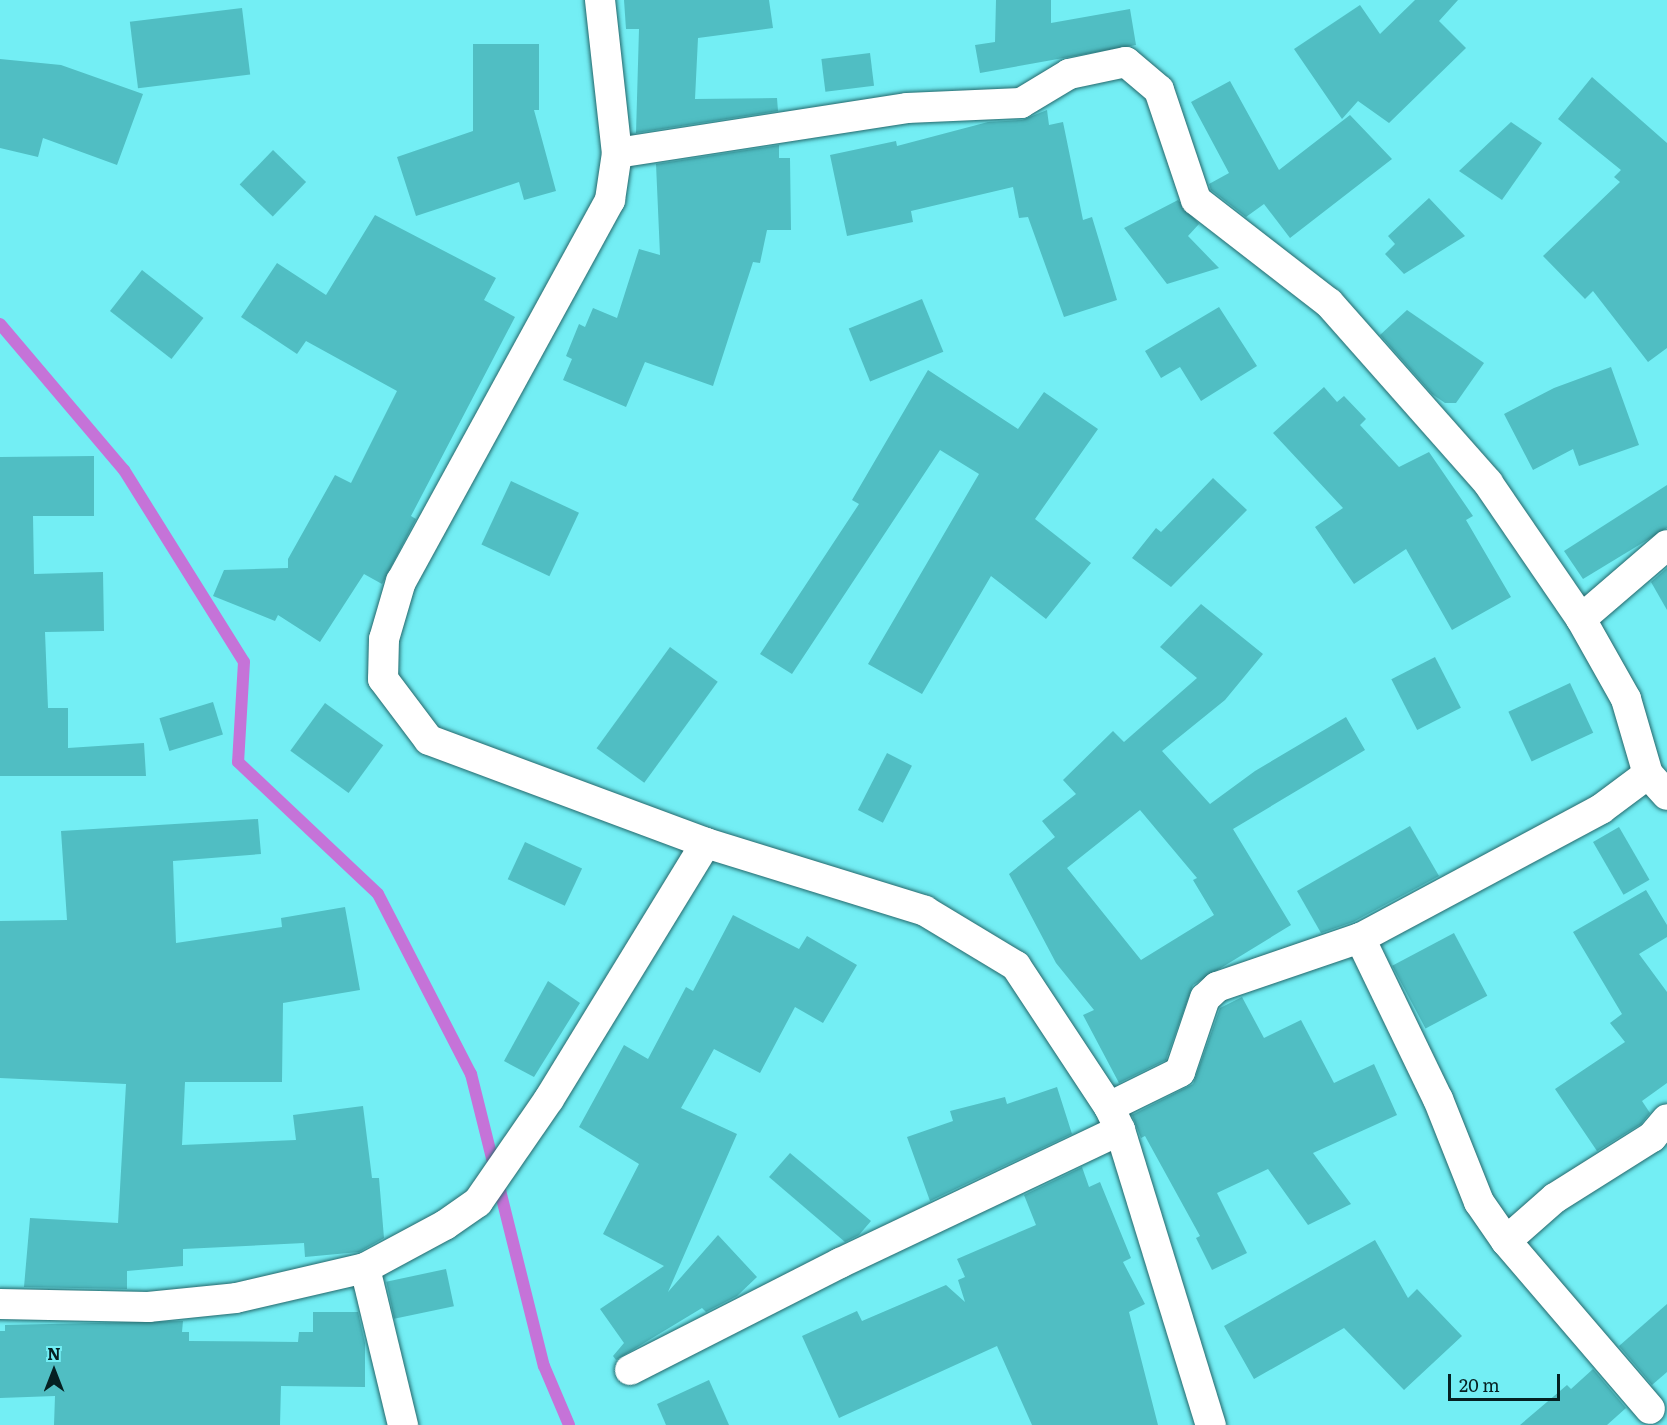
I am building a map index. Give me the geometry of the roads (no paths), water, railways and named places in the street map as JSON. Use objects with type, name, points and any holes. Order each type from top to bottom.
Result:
[{"type":"street","points":[[600,0],[617,153],[610,200],[578,264],[401,581],[384,639],[383,679],[429,740],[706,843],[925,911],[1016,966],[1114,1119],[1211,1425]]},
{"type":"street","points":[[617,153],[907,108],[1021,103],[1069,74],[1126,62],[1159,90],[1196,200],[1329,303],[1488,483],[1581,619],[1626,699],[1658,785],[1601,809],[1360,938],[1217,987],[1206,998],[1180,1072],[1114,1119],[630,1371]]},
{"type":"street","points":[[1581,619],[1667,545]]},
{"type":"street","points":[[0,1304],[148,1307],[236,1298],[365,1268],[478,1202],[549,1099],[706,843]]},
{"type":"street","points":[[1360,938],[1438,1099],[1479,1202],[1506,1241],[1650,1410]]},
{"type":"street","points":[[1506,1241],[1555,1198],[1652,1137],[1667,1119]]},
{"type":"street","points":[[365,1268],[403,1425]]},
{"type":"waterway","points":[[0,324],[124,470],[244,662],[238,762],[378,894],[471,1074],[544,1366],[569,1425]]}]
